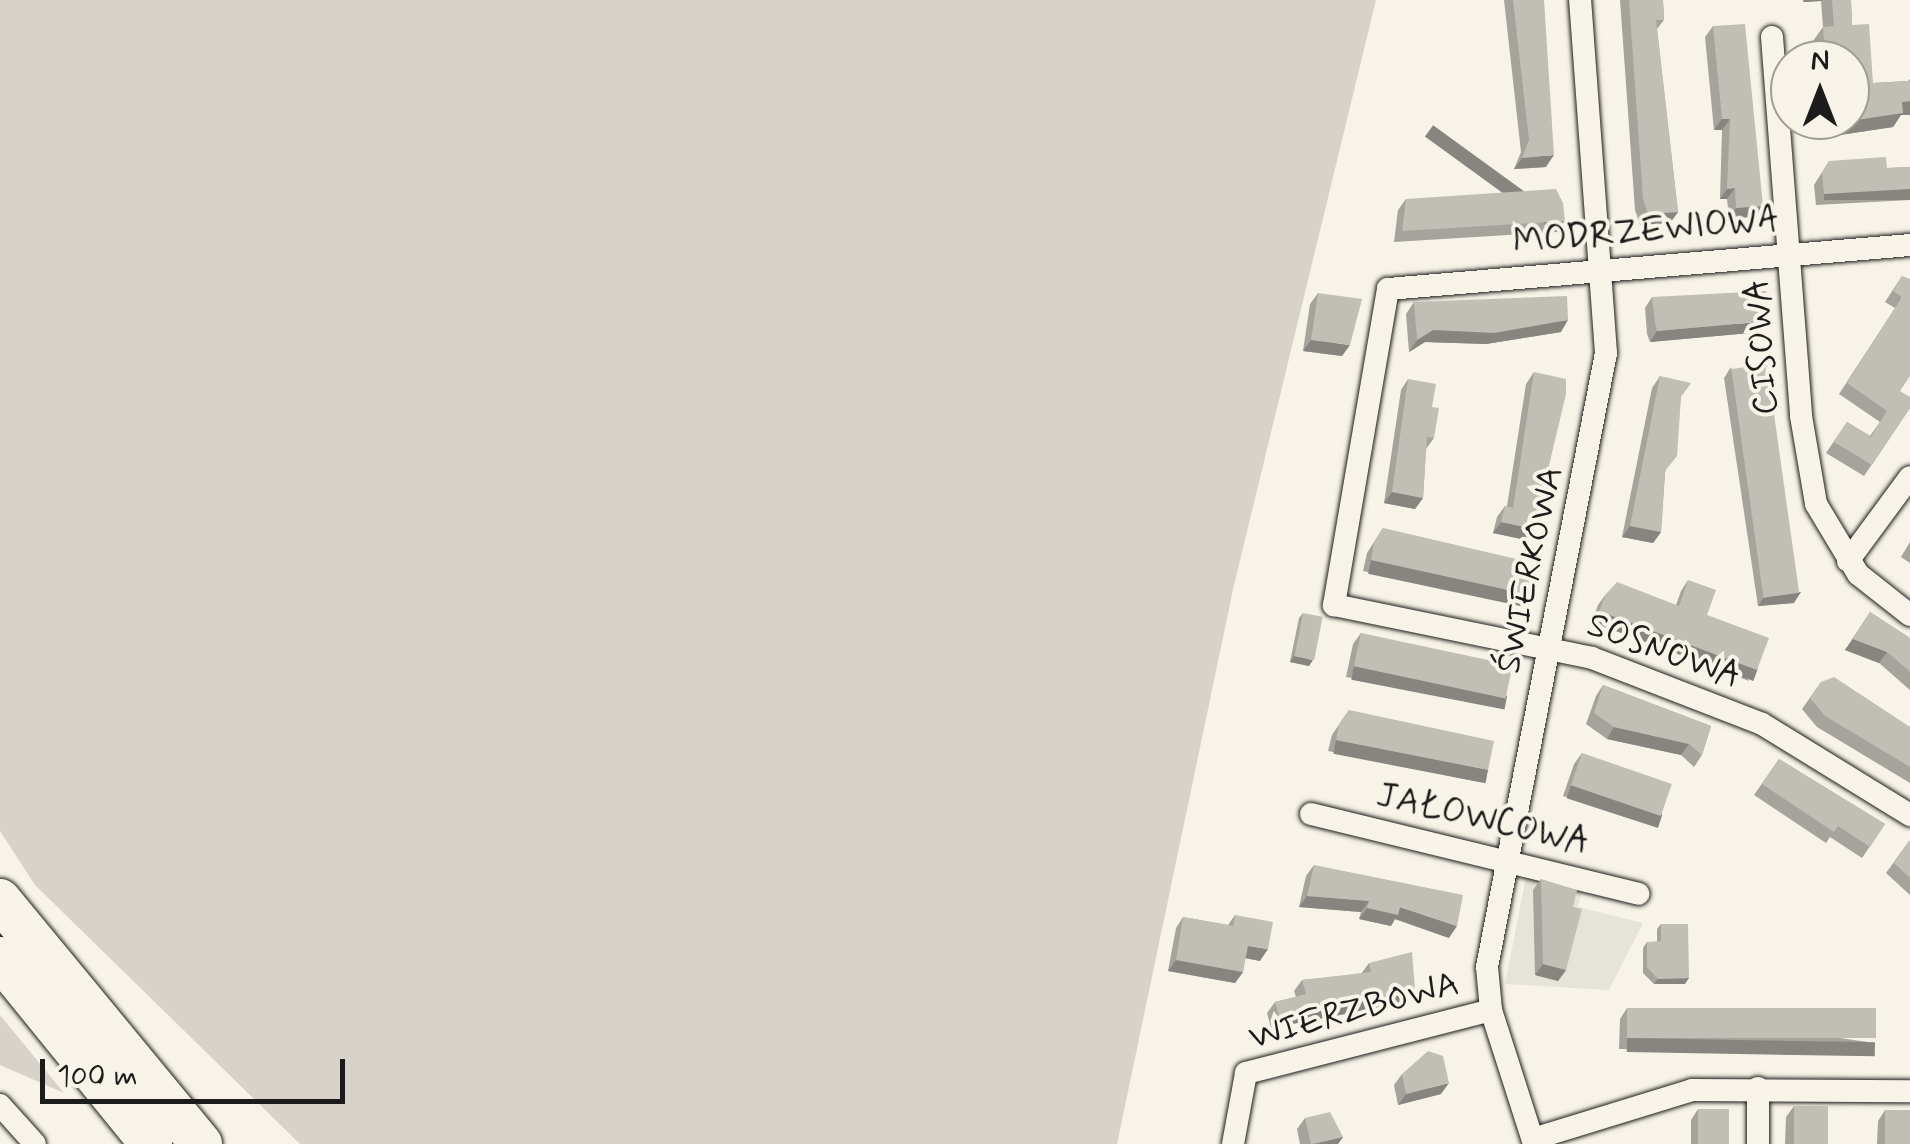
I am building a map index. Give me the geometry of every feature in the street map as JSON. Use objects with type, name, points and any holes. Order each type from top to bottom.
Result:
[{"type":"highway","points":[[0,900],[201,1144]]},
{"type":"highway","points":[[0,958],[151,1144]]},
{"type":"street","name":"ŚWIERKOWA","points":[[1534,1142],[1491,1010],[1488,945],[1600,405],[1601,268],[1580,0]]},
{"type":"street","name":"CISOWA","points":[[1772,37],[1809,473],[1848,561],[1910,615]]},
{"type":"street","name":"MODRZEWIOWA","points":[[1388,288],[1910,245]]},
{"type":"street","name":"SOSNOWA","points":[[1388,288],[1334,605],[1550,648],[1762,724],[1910,815]]},
{"type":"street","points":[[1848,561],[1910,477]]},
{"type":"street","name":"JAŁOWCOWA","points":[[1311,814],[1506,857],[1638,894]]},
{"type":"street","name":"WIERZBOWA","points":[[1233,1144],[1246,1073],[1491,1010]]},
{"type":"street","points":[[1758,1088],[1758,1144]]},
{"type":"street","points":[[1534,1142],[1692,1090],[1910,1091]]},
{"type":"street","points":[[0,1105],[35,1144]]},
{"type":"shaded area","points":[[0,0],[1376,0],[1234,585],[1117,1144],[300,1144],[35,885],[0,831]]},
{"type":"shaded area","points":[[1526,877],[1581,892],[1578,907],[1643,923],[1609,990],[1505,984]]},
{"type":"shaded area","points":[[0,1015],[64,1093],[0,1065]]},
{"type":"building","points":[[1513,0],[1544,0],[1554,155],[1522,158],[1529,140]]},
{"type":"building","points":[[1629,0],[1663,0],[1664,20],[1656,20],[1678,212],[1648,214],[1643,199]]},
{"type":"building","points":[[1832,0],[1851,0],[1852,25],[1869,24],[1873,83],[1910,81],[1910,101],[1902,102],[1903,113],[1870,118],[1870,40],[1824,40],[1823,27],[1834,26]]},
{"type":"building","points":[[1745,24],[1763,206],[1736,208],[1735,188],[1727,189],[1730,119],[1722,119],[1713,26]]},
{"type":"building","points":[[1886,157],[1887,168],[1910,167],[1910,189],[1824,194],[1822,173],[1829,161]]},
{"type":"building","points":[[1556,189],[1565,221],[1402,231],[1406,199]]},
{"type":"building","points":[[1902,276],[1910,279],[1910,376],[1900,391],[1910,397],[1910,408],[1872,465],[1834,442],[1847,422],[1871,437],[1887,411],[1847,383],[1902,297],[1893,291]]},
{"type":"building","points":[[1766,291],[1769,321],[1657,331],[1652,297]]},
{"type":"building","points":[[1318,293],[1362,299],[1350,345],[1311,340]]},
{"type":"building","points":[[1567,296],[1568,320],[1494,333],[1433,330],[1417,340],[1414,302]]},
{"type":"building","points":[[1767,364],[1799,593],[1763,598],[1731,369]]},
{"type":"building","points":[[1534,372],[1566,379],[1566,394],[1534,529],[1501,522],[1505,506],[1513,508]]},
{"type":"building","points":[[1660,376],[1691,383],[1681,397],[1677,456],[1665,471],[1661,532],[1630,526]]},
{"type":"building","points":[[1408,379],[1436,384],[1432,407],[1439,408],[1434,438],[1427,437],[1423,498],[1392,492]]},
{"type":"building","points":[[1383,528],[1525,561],[1531,573],[1526,594],[1371,560],[1374,542]]},
{"type":"building","points":[[1688,580],[1716,590],[1707,615],[1769,638],[1757,670],[1599,611],[1606,594],[1617,582],[1679,606]]},
{"type":"building","points":[[1870,612],[1910,638],[1910,672],[1887,652],[1853,639]]},
{"type":"building","points":[[1303,613],[1323,617],[1314,660],[1295,656]]},
{"type":"building","points":[[1361,633],[1513,665],[1506,698],[1354,666]]},
{"type":"building","points":[[1834,677],[1910,727],[1910,767],[1825,716],[1810,698],[1821,682]]},
{"type":"building","points":[[1603,685],[1711,726],[1702,755],[1689,744],[1614,727],[1594,713]]},
{"type":"building","points":[[1349,710],[1494,741],[1488,770],[1336,740],[1339,724]]},
{"type":"building","points":[[1582,753],[1672,784],[1661,816],[1571,785]]},
{"type":"building","points":[[1779,759],[1885,824],[1870,847],[1838,826],[1834,832],[1762,784]]},
{"type":"building","points":[[1910,842],[1910,878],[1894,863]]},
{"type":"building","points":[[1314,865],[1463,895],[1457,926],[1400,907],[1398,915],[1367,908],[1369,901],[1307,896]]},
{"type":"building","points":[[1541,879],[1577,890],[1573,907],[1582,909],[1566,970],[1543,964]]},
{"type":"building","points":[[1235,915],[1273,922],[1268,949],[1248,946],[1243,972],[1176,960],[1183,917],[1233,926]]},
{"type":"building","points":[[1661,924],[1688,924],[1689,978],[1658,979],[1647,967],[1647,942],[1661,941]]},
{"type":"building","points":[[1412,952],[1415,990],[1279,1017],[1275,1002],[1306,994],[1302,980],[1371,972],[1369,963]]},
{"type":"building","points":[[1627,1008],[1876,1008],[1876,1038],[1627,1038]]},
{"type":"building","points":[[1428,1051],[1443,1056],[1449,1083],[1406,1094],[1402,1074]]},
{"type":"building","points":[[1794,1106],[1828,1106],[1828,1144],[1794,1144]]},
{"type":"building","points":[[1698,1109],[1729,1109],[1729,1144],[1698,1144]]},
{"type":"building","points":[[1885,1110],[1910,1110],[1910,1144],[1885,1144]]},
{"type":"building","points":[[1330,1112],[1343,1137],[1311,1144],[1305,1118]]}]
